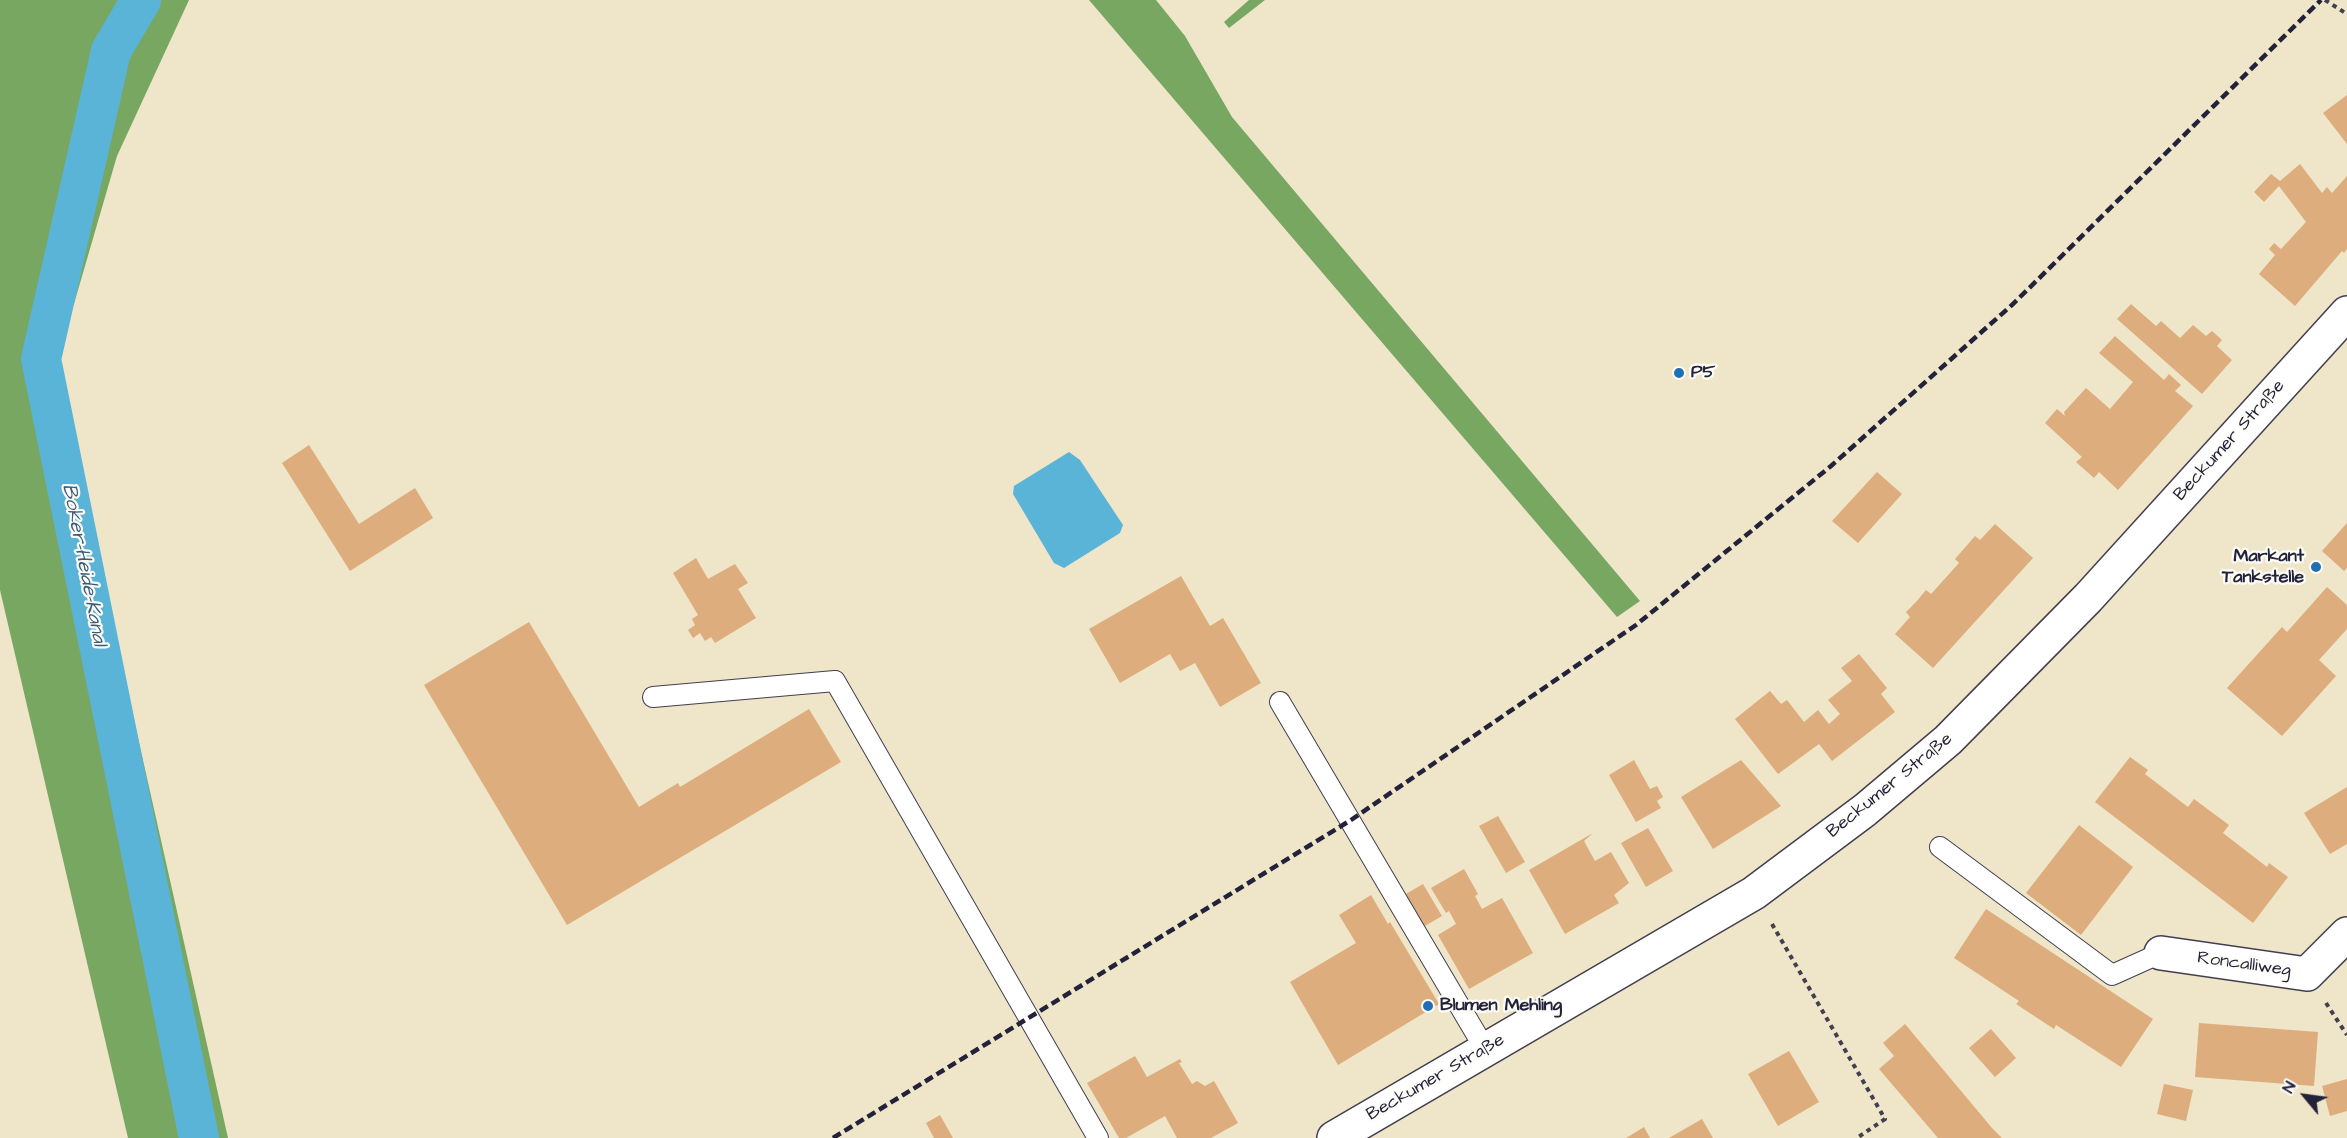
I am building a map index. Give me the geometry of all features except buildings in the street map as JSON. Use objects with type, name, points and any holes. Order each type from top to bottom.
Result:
[{"type":"main road","name":"Beckumer Straße","points":[[1334,1138],[1754,893],[1864,810],[1948,740],[2088,598],[2347,313]]},
{"type":"main road","name":"Roncalliweg","points":[[2161,953],[2307,974],[2347,934]]},
{"type":"lane","points":[[653,697],[836,681],[1098,1138]]},
{"type":"lane","points":[[1280,702],[1485,1049]]},
{"type":"lane","points":[[1940,847],[2112,975],[2161,953]]},
{"type":"path","points":[[2325,0],[2347,14]]},
{"type":"path","points":[[1754,893],[1885,1119],[1857,1138]]},
{"type":"green space","points":[[0,0],[189,0],[117,156],[55,369],[228,1138],[128,1138],[0,590]]},
{"type":"green space","points":[[1089,0],[1156,0],[1185,36],[1232,117],[1640,601],[1617,617]]},
{"type":"green space","points":[[1249,0],[1265,0],[1229,28],[1224,22]]},
{"type":"water","points":[[1069,452],[1080,460],[1123,525],[1120,533],[1064,568],[1054,563],[1013,494],[1014,486]]},
{"type":"waterway","name":"Boker-Heide-Kanal","points":[[141,0],[111,51],[41,359],[199,1138]]},
{"type":"railway","points":[[833,1138],[1351,820],[1636,625],[1831,466],[2013,304],[2321,0]]},
{"type":"place","name":"P5","points":[[1679,373]]},
{"type":"place","name":"Markant Tankstelle","points":[[2316,567]]},
{"type":"place","name":"Blumen Mehling","points":[[1428,1006]]}]
